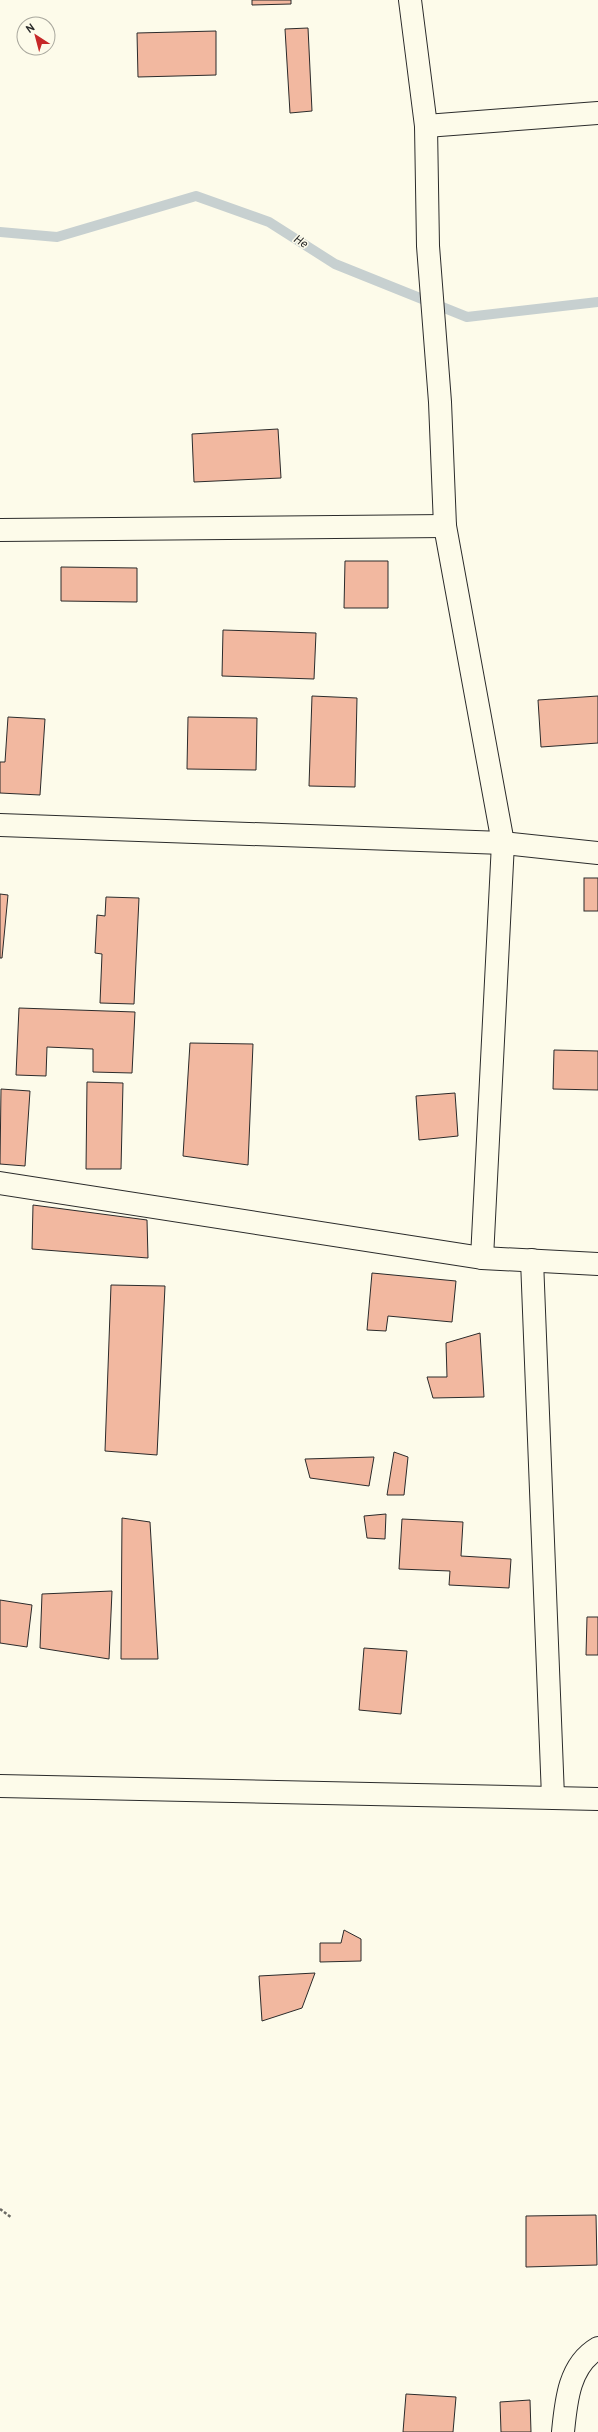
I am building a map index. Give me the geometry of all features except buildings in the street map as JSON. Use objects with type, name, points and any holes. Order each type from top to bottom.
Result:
[{"type":"street","points":[[410,0],[426,126],[428,246],[440,402],[444,526],[503,843],[482,1258]]},
{"type":"street","points":[[426,126],[598,113]]},
{"type":"street","points":[[0,530],[444,526]]},
{"type":"street","points":[[0,825],[503,843],[598,853]]},
{"type":"street","points":[[0,1182],[482,1258],[598,1264]]},
{"type":"street","points":[[532,1260],[553,1797]]},
{"type":"street","points":[[0,1786],[598,1799]]},
{"type":"street","points":[[563,2432],[570,2383],[586,2355],[598,2348]]},
{"type":"path","points":[[0,2209],[12,2218]]},
{"type":"waterway","name":"He","points":[[0,232],[57,237],[196,196],[269,222],[335,264],[467,317],[598,302]]}]
